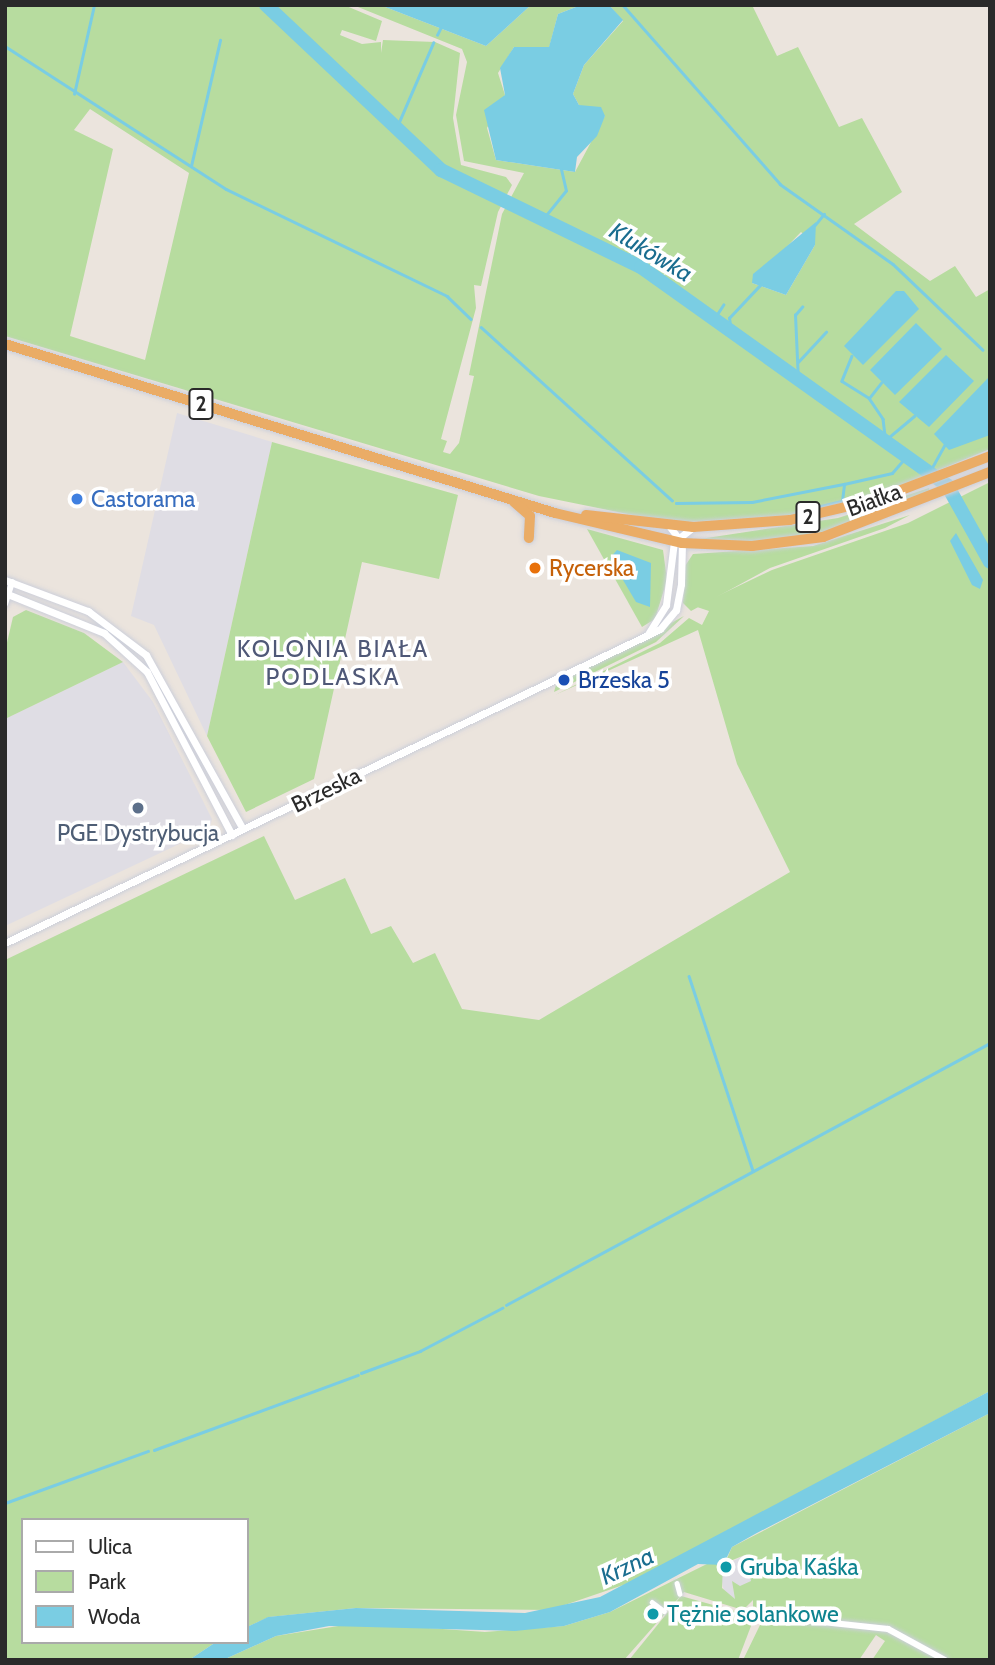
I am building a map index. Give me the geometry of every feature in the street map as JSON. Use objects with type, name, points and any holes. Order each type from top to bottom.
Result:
[{"type":"highway","name":"2","points":[[5,344],[527,502],[678,541]]},
{"type":"highway","name":"Białka","points":[[693,527],[806,518],[919,485],[990,456]]},
{"type":"highway","name":"Białka","points":[[678,541],[799,542],[930,499],[990,472]]},
{"type":"highway","points":[[502,494],[528,511],[529,538]]},
{"type":"highway","name":"2","points":[[527,502],[668,526],[693,527]]},
{"type":"street","points":[[668,526],[678,541]]},
{"type":"street","points":[[646,637],[666,604],[678,541],[693,527]]},
{"type":"street","name":"Brzeska","points":[[5,943],[646,637],[676,610],[678,541]]},
{"type":"street","points":[[5,604],[8,581],[109,623],[155,665],[243,829]]},
{"type":"street","points":[[6,593],[104,633],[147,672],[232,835]]},
{"type":"street","points":[[147,672],[155,665]]},
{"type":"street","points":[[677,1583],[680,1594]]},
{"type":"street","points":[[652,1602],[664,1611]]},
{"type":"street","points":[[748,1614],[888,1629],[945,1660]]},
{"type":"shaded area","points":[[177,413],[272,442],[207,736],[154,625],[131,616]]},
{"type":"shaded area","name":"PGE Dystrybucja","points":[[123,662],[153,702],[212,819],[209,830],[5,926],[5,719]]},
{"type":"shaded area","points":[[748,1553],[762,1580],[744,1606],[726,1600],[719,1569]]},
{"type":"green space","points":[[5,5],[344,5],[382,21],[376,41],[342,30],[340,35],[362,44],[381,42],[381,53],[383,40],[435,42],[460,53],[453,118],[461,165],[506,177],[512,185],[498,212],[481,286],[474,285],[476,308],[441,439],[447,441],[443,452],[450,454],[459,443],[474,376],[469,375],[502,214],[524,173],[464,161],[456,115],[467,62],[462,49],[353,5],[380,5],[486,46],[531,5],[581,5],[558,14],[549,48],[514,47],[498,73],[505,95],[487,128],[496,160],[575,172],[605,116],[579,105],[573,94],[584,65],[623,21],[609,5],[752,5],[777,56],[798,47],[839,127],[862,118],[902,192],[854,224],[930,281],[955,266],[976,297],[990,289],[990,449],[878,495],[797,515],[672,523],[539,496],[5,336]],"holes":[[[90,109],[189,173],[145,360],[70,336],[113,149],[74,130]],[[801,232],[815,245],[786,295],[752,283]]]},
{"type":"green space","points":[[272,442],[458,495],[439,579],[362,562],[314,779],[246,812],[207,736]]},
{"type":"green space","points":[[990,482],[990,1391],[641,1579],[550,1610],[356,1608],[269,1617],[248,1627],[248,1518],[21,1518],[21,1644],[213,1644],[189,1660],[5,1660],[5,960],[264,836],[295,900],[345,878],[371,934],[391,926],[413,963],[435,953],[462,1009],[539,1020],[790,872],[737,764],[698,630],[555,695],[660,643],[689,618],[702,625],[709,611],[697,607],[707,601],[772,570],[908,523]]},
{"type":"green space","points":[[929,488],[931,495],[831,532],[759,543],[687,541],[838,518]]},
{"type":"green space","points":[[910,515],[885,528],[770,568],[691,611],[683,603],[685,566],[693,554],[813,546]]},
{"type":"green space","points":[[587,529],[663,550],[667,580],[655,619],[642,627]]},
{"type":"green space","points":[[26,610],[84,633],[123,662],[5,719],[5,651],[13,617]]},
{"type":"green space","points":[[684,616],[656,642],[554,692],[556,685]]},
{"type":"green space","points":[[990,1413],[990,1660],[946,1660],[886,1626],[753,1612],[753,1600],[743,1610],[684,1592],[624,1660],[223,1660],[276,1636],[357,1623],[485,1632],[564,1626],[610,1612],[715,1560],[723,1565],[722,1588],[735,1599],[732,1581],[740,1586],[751,1581],[745,1555],[725,1563],[732,1547]]},
{"type":"green space","points":[[681,1596],[749,1615],[751,1626],[738,1660],[629,1660]]},
{"type":"green space","points":[[776,1618],[886,1630],[942,1660],[872,1660],[885,1641],[876,1635],[859,1660],[743,1660],[760,1625]]},
{"type":"water","points":[[380,5],[531,5],[486,46]]},
{"type":"water","points":[[581,5],[609,5],[623,20],[584,65],[573,94],[579,105],[601,107],[605,116],[597,136],[577,157],[575,172],[496,160],[484,110],[505,95],[500,68],[514,47],[549,47],[558,14]]},
{"type":"water","points":[[816,222],[815,245],[786,295],[752,283],[753,274]]},
{"type":"water","points":[[896,291],[904,291],[919,309],[863,365],[844,346]]},
{"type":"water","points":[[916,323],[942,349],[895,395],[870,370]]},
{"type":"water","points":[[946,355],[974,381],[929,427],[899,402]]},
{"type":"water","points":[[990,376],[990,435],[949,450],[934,434]]},
{"type":"water","points":[[956,533],[983,580],[980,589],[972,585],[950,541]]},
{"type":"water","points":[[617,550],[651,563],[650,607],[636,602],[610,558]]},
{"type":"water","points":[[990,1391],[990,1413],[732,1547],[723,1565],[698,1564],[610,1612],[564,1626],[515,1631],[329,1626],[276,1636],[223,1660],[189,1660],[213,1644],[248,1644],[248,1627],[268,1617],[356,1608],[525,1613],[600,1597]]},
{"type":"waterway","points":[[74,94],[94,5]]},
{"type":"waterway","name":"Klukówka","points":[[266,5],[441,170],[641,267],[947,485],[990,562]]},
{"type":"waterway","points":[[623,5],[780,184],[893,264],[983,350]]},
{"type":"waterway","points":[[437,35],[440,29]]},
{"type":"waterway","points":[[191,166],[220,40]]},
{"type":"waterway","points":[[396,129],[433,43]]},
{"type":"waterway","points":[[5,46],[226,189],[447,296],[471,319]]},
{"type":"waterway","points":[[543,219],[566,191],[561,170]]},
{"type":"waterway","points":[[815,225],[824,214]]},
{"type":"waterway","points":[[626,259],[638,245]]},
{"type":"waterway","points":[[731,332],[729,318],[761,284]]},
{"type":"waterway","points":[[714,319],[723,305]]},
{"type":"waterway","points":[[798,381],[795,315],[802,307]]},
{"type":"waterway","points":[[481,327],[672,500]]},
{"type":"waterway","points":[[798,362],[826,332]]},
{"type":"waterway","points":[[852,356],[842,381],[869,398],[883,419],[886,443]]},
{"type":"waterway","points":[[870,397],[881,383]]},
{"type":"waterway","points":[[888,438],[914,416]]},
{"type":"waterway","points":[[929,473],[945,444]]},
{"type":"waterway","points":[[676,503],[752,502],[844,484],[892,473],[905,458]]},
{"type":"waterway","points":[[813,508],[842,501],[844,485]]},
{"type":"waterway","points":[[689,976],[753,1171]]},
{"type":"waterway","points":[[506,1305],[990,1043]]},
{"type":"waterway","points":[[361,1373],[420,1351],[502,1308]]},
{"type":"waterway","points":[[154,1450],[358,1375]]},
{"type":"waterway","points":[[5,1503],[148,1451]]},
{"type":"place","name":"Castorama","points":[[77,499]]},
{"type":"place","name":"Rycerska","points":[[535,568]]},
{"type":"place","name":"Brzeska 5","points":[[564,680]]},
{"type":"place","name":"PGE Dystrybucja","points":[[138,808]]},
{"type":"place","name":"Gruba Kaśka","points":[[726,1567]]},
{"type":"place","name":"Tężnie solankowe","points":[[653,1614]]},
{"type":"district","name":"KOLONIA BIAŁA PODLASKA","points":[[333,663]]},
{"type":"water label","name":"Krzna","points":[[627,1566]]}]
